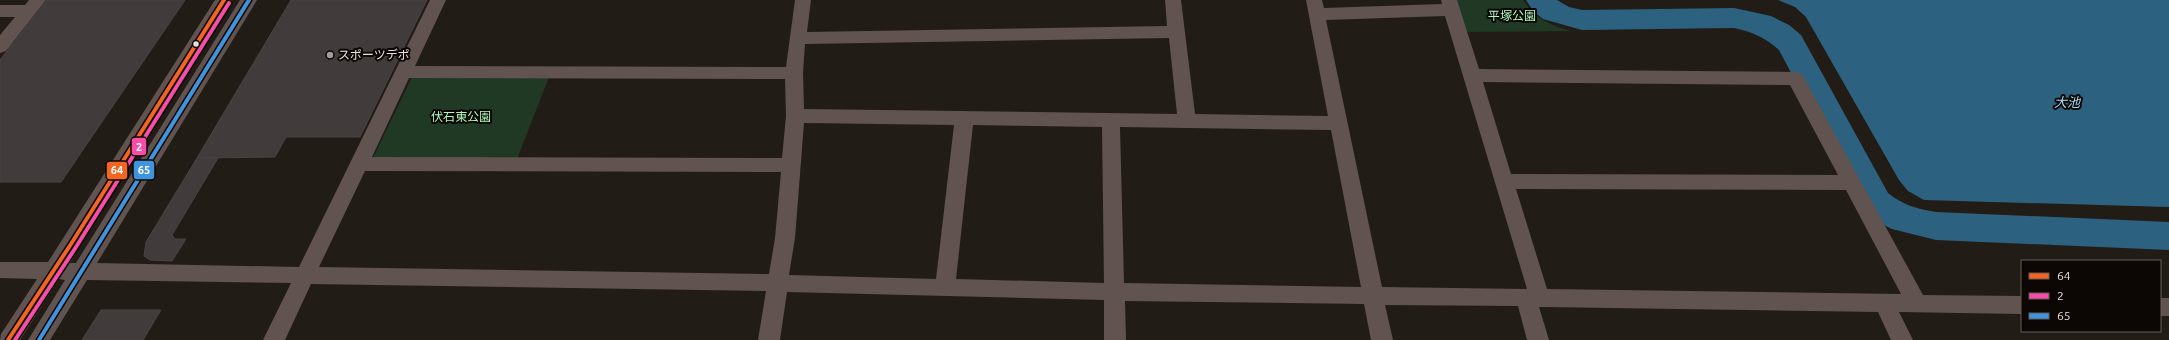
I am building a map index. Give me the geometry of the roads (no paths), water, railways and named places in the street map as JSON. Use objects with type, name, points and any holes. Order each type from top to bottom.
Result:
[{"type":"street","points":[[8,340],[224,0]]},
{"type":"street","points":[[38,340],[82,272],[249,0]]},
{"type":"street","points":[[274,340],[438,0]]},
{"type":"street","points":[[769,340],[785,238],[795,116],[794,72],[796,38],[803,0]]},
{"type":"street","points":[[1173,0],[1187,122]]},
{"type":"street","points":[[1382,340],[1315,7],[1451,5],[1505,181],[1533,299],[1538,340]]},
{"type":"street","points":[[0,11],[33,6]]},
{"type":"street","points":[[0,47],[33,6]]},
{"type":"street","points":[[796,38],[1176,32]]},
{"type":"street","points":[[404,72],[794,72]]},
{"type":"street","points":[[1472,75],[1796,79],[1917,304]]},
{"type":"street","points":[[795,116],[1338,123]]},
{"type":"street","points":[[945,288],[964,119]]},
{"type":"street","points":[[1111,121],[1115,340]]},
{"type":"street","points":[[359,164],[791,165]]},
{"type":"street","points":[[1505,181],[1852,183]]},
{"type":"street","points":[[0,270],[305,277],[778,283],[1115,292],[2021,305]]},
{"type":"street","points":[[1884,303],[1902,340]]},
{"type":"water","name":"大池","points":[[1778,0],[2169,0],[2169,207],[1924,200],[1908,191],[1899,180],[1806,17],[1795,7]]},
{"type":"waterway","points":[[1541,0],[1544,5],[1554,12],[1582,20],[1734,18],[1760,23],[1778,32],[1790,43],[1876,202],[1890,213],[1904,219],[1936,226],[2169,236]]},
{"type":"place","name":"スポーツデポ","points":[[330,55]]},
{"type":"park label","name":"平塚公園","points":[[1512,16]]},
{"type":"park label","name":"伏石東公園","points":[[461,117]]}]
